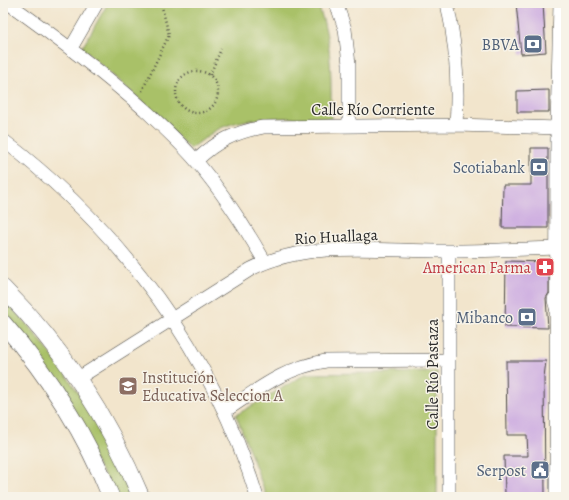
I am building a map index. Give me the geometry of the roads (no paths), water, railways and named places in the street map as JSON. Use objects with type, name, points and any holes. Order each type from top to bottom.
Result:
[{"type":"main road","points":[[558,300],[566,327]]},
{"type":"street","points":[[8,3],[71,48],[152,117],[196,161],[242,221],[265,262]]},
{"type":"street","points":[[71,48],[97,3]]},
{"type":"street","points":[[336,3],[345,29],[350,64],[349,125]]},
{"type":"street","points":[[447,3],[456,50],[458,75],[456,125]]},
{"type":"street","points":[[558,497],[558,248],[562,120],[562,3]]},
{"type":"street","name":"Calle Río Corriente","points":[[196,161],[209,148],[225,138],[244,130],[263,127],[456,125],[562,120]]},
{"type":"street","points":[[3,140],[67,194],[95,221],[136,268],[173,319],[208,377],[225,411],[257,497]]},
{"type":"street","name":"Rio Huallaga","points":[[77,379],[265,262],[302,252],[338,250],[448,251],[558,248]]},
{"type":"street","name":"Calle Río Pastaza","points":[[448,251],[449,497]]},
{"type":"street","points":[[3,288],[35,323],[77,379],[110,432],[141,497]]},
{"type":"street","points":[[3,322],[27,351],[57,392],[93,457],[111,497]]},
{"type":"street","points":[[225,411],[287,371],[306,364],[326,361],[449,360]]},
{"type":"place","name":"BBVA","points":[[533,44]]},
{"type":"place","name":"Scotiabank","points":[[539,167]]},
{"type":"place","name":"American Farma","points":[[545,267]]},
{"type":"place","name":"Mibanco","points":[[527,317]]},
{"type":"place","name":"Institución Educativa Seleccion A","points":[[128,386]]},
{"type":"place","name":"Serpost","points":[[540,470]]}]
